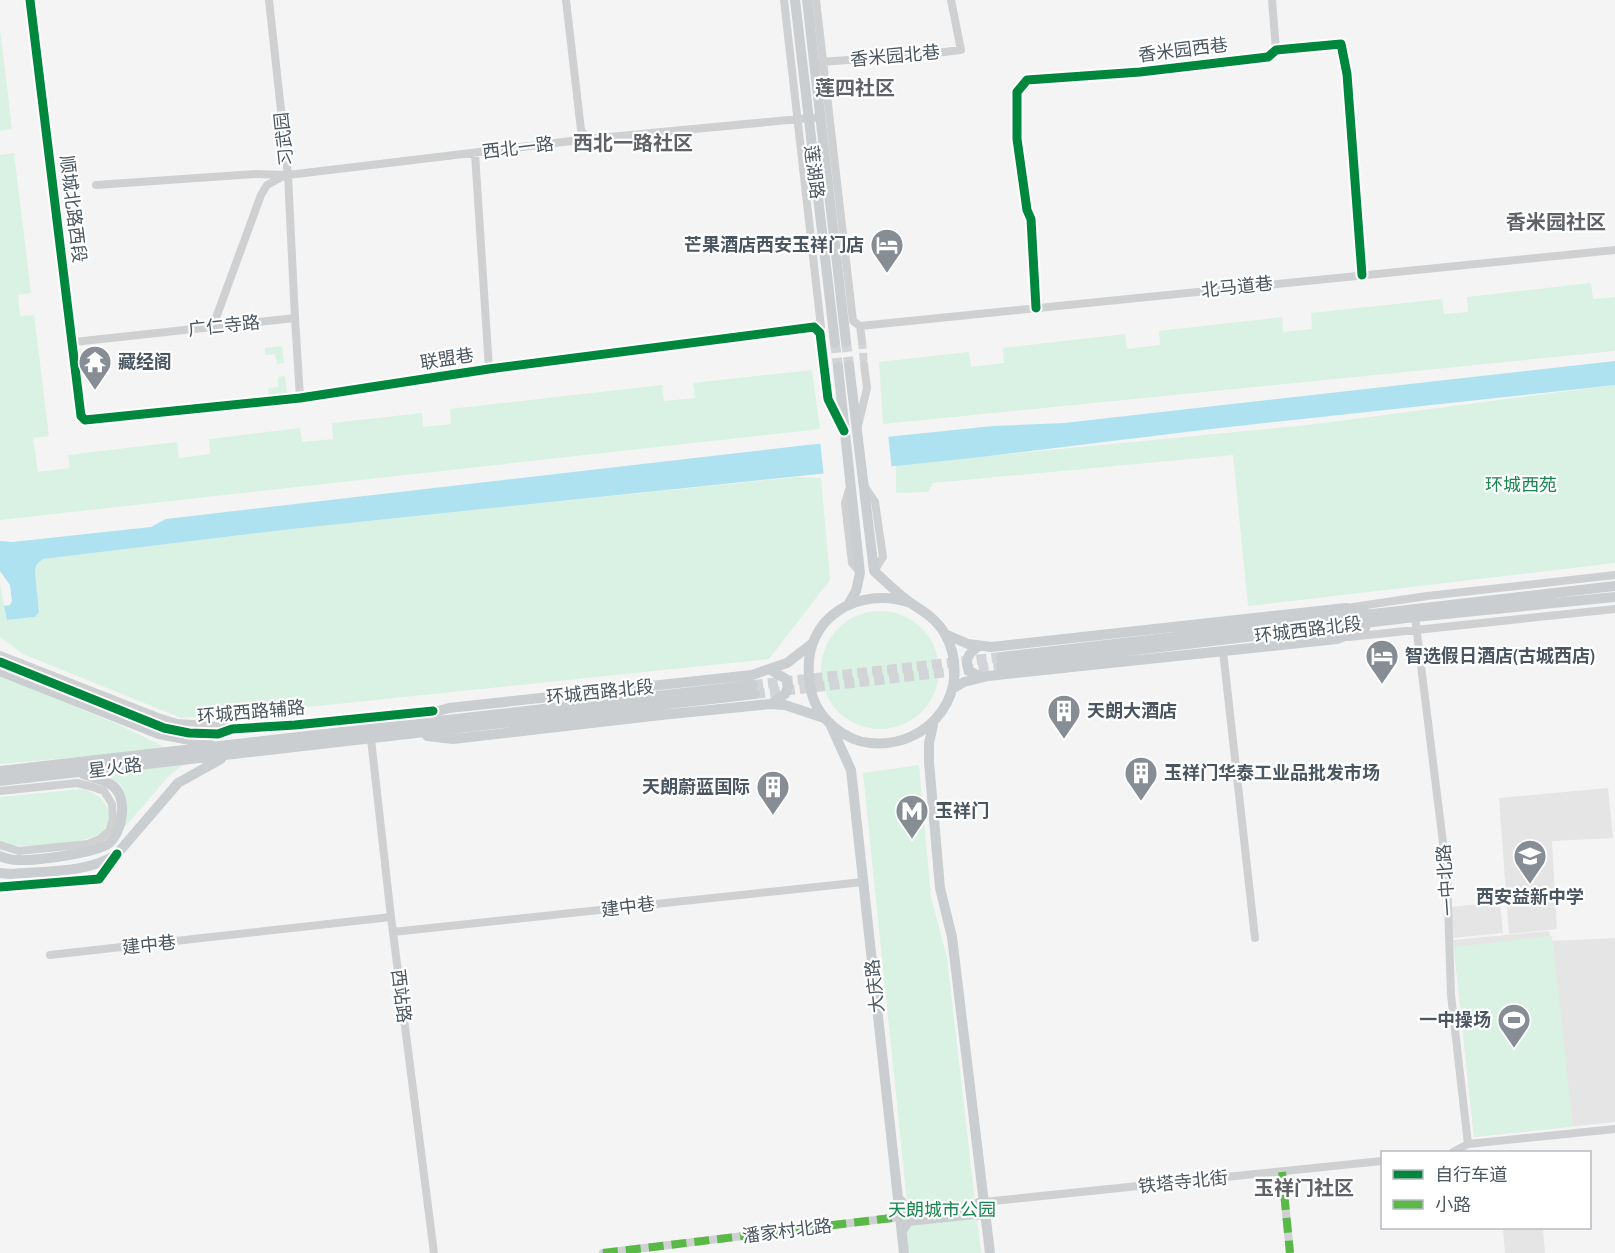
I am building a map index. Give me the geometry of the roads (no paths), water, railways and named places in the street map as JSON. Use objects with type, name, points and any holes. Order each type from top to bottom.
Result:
[{"type":"main road","name":"莲湖路","points":[[795,0],[802,118],[841,343],[820,117],[819,62],[807,0]]},
{"type":"main road","points":[[848,605],[856,591],[860,573],[844,431],[843,366],[856,430],[874,571],[936,621],[945,634],[952,651],[955,670],[952,689],[948,701],[933,725],[929,743],[929,762],[940,888],[952,937],[990,1253]]},
{"type":"main road","points":[[858,560],[866,563],[872,559]]},
{"type":"main road","name":"环城西路北段","points":[[1615,586],[1379,612],[1001,662],[1615,597]]},
{"type":"main road","points":[[911,603],[879,597],[860,600],[848,605],[827,621],[813,643],[808,665],[810,687],[814,702],[826,720],[846,736],[860,742],[887,744],[904,741],[933,725]]},
{"type":"main road","points":[[945,634],[968,644],[991,647],[1346,608],[1379,612]]},
{"type":"main road","points":[[952,689],[964,682],[981,677],[1337,639],[1389,620]]},
{"type":"main road","name":"环城西路北段","points":[[381,728],[433,711],[752,675],[787,663],[813,643]]},
{"type":"main road","points":[[979,646],[967,658],[966,664],[969,671],[981,677]]},
{"type":"main road","points":[[769,669],[786,679],[788,687],[785,694],[770,704]]},
{"type":"main road","points":[[0,671],[159,734],[229,750]]},
{"type":"main road","name":"环城西路北段","points":[[754,690],[409,735],[229,750],[259,742],[381,728],[754,690]]},
{"type":"main road","name":"环城西路北段","points":[[409,735],[453,738],[770,704],[785,705],[826,720]]},
{"type":"main road","name":"大庆路","points":[[826,720],[851,770],[904,1253]]},
{"type":"main road","points":[[0,873],[11,874],[92,866],[107,861],[117,854],[178,783],[229,750]]},
{"type":"main road","name":"星火路","points":[[0,771],[229,750]]},
{"type":"main road","name":"星火路","points":[[0,781],[80,772],[229,750]]},
{"type":"main road","points":[[0,856],[20,860],[90,851],[110,843],[123,819],[120,797],[113,786],[80,772]]},
{"type":"main road","points":[[897,1192],[903,1206],[911,1214],[969,1207],[983,1201]]},
{"type":"main road","points":[[902,1232],[908,1221],[975,1214],[985,1216]]},
{"type":"street","name":"顺城北路西段","points":[[30,0],[74,342],[81,416],[85,420]]},
{"type":"street","name":"习武园","points":[[213,326],[261,195],[272,181],[288,175],[269,0]]},
{"type":"street","points":[[566,0],[581,130],[588,139]]},
{"type":"street","points":[[784,0],[802,118],[821,327],[817,330],[821,345]]},
{"type":"street","points":[[816,0],[819,62],[853,321],[860,326],[862,341]]},
{"type":"street","name":"香米园北巷","points":[[819,62],[961,50],[951,0]]},
{"type":"street","points":[[1272,0],[1276,50]]},
{"type":"street","name":"香米园西巷","points":[[1036,308],[1031,219],[1026,210],[1017,139],[1017,92],[1027,80],[1140,72],[1268,57],[1276,50],[1341,44],[1347,74],[1362,274]]},
{"type":"street","name":"西北一路","points":[[96,185],[255,174],[288,175],[588,139],[820,117]]},
{"type":"street","points":[[475,153],[489,369]]},
{"type":"street","points":[[288,175],[300,398]]},
{"type":"street","name":"北马道巷","points":[[860,326],[1615,250]]},
{"type":"street","name":"广仁寺路","points":[[74,342],[296,318]]},
{"type":"street","name":"联盟巷","points":[[85,420],[300,398],[489,369],[817,330]]},
{"type":"street","points":[[856,430],[867,388],[864,364]]},
{"type":"street","points":[[824,368],[828,399],[844,431]]},
{"type":"street","points":[[863,485],[875,502],[883,557],[874,571]]},
{"type":"street","points":[[850,486],[846,503],[852,563],[860,573]]},
{"type":"street","points":[[1346,608],[1427,596],[1615,575]]},
{"type":"street","points":[[1337,639],[1615,609]]},
{"type":"street","name":"一中北路","points":[[1415,617],[1447,875],[1451,995],[1468,1144]]},
{"type":"street","points":[[1223,651],[1255,938]]},
{"type":"street","points":[[0,656],[177,723],[223,726],[232,729]]},
{"type":"street","name":"环城西路辅路","points":[[12,668],[164,728],[189,733],[218,734],[232,729],[433,711]]},
{"type":"street","points":[[259,742],[280,726]]},
{"type":"street","name":"西站路","points":[[371,739],[391,917],[434,1253]]},
{"type":"street","points":[[0,791],[77,783],[104,791],[112,804],[113,819],[109,831],[100,839],[88,844],[19,851],[0,845]]},
{"type":"street","points":[[0,887],[99,879],[117,854]]},
{"type":"street","name":"建中巷","points":[[393,932],[863,882]]},
{"type":"street","name":"建中巷","points":[[50,955],[391,917]]},
{"type":"street","points":[[1455,1151],[1468,1144],[1615,1128]]},
{"type":"street","name":"铁塔寺北街","points":[[983,1201],[1381,1161]]},
{"type":"street","points":[[1281,1172],[1290,1253]]},
{"type":"street","name":"潘家村北路","points":[[603,1253],[900,1217]]},
{"type":"water","points":[[1615,361],[1615,385],[1211,429],[981,457],[292,529],[43,559],[36,565],[39,612],[35,617],[7,620],[4,606],[10,605],[12,601],[10,585],[0,571],[0,541],[12,542],[151,527],[166,519],[798,446],[993,426],[1064,423]]},
{"type":"tunnel","points":[[862,341],[864,364]]},
{"type":"tunnel","points":[[846,342],[849,365]]},
{"type":"tunnel","points":[[835,343],[838,367]]},
{"type":"tunnel","points":[[821,345],[824,368]]},
{"type":"tunnel","points":[[753,685],[1001,657]]},
{"type":"tunnel","points":[[0,662],[12,668]]},
{"type":"tunnel","points":[[755,694],[1001,666]]},
{"type":"place","name":"芒果酒店西安玉祥门店","points":[[887,274]]},
{"type":"place","name":"藏经阁","points":[[95,391]]},
{"type":"place","name":"智选假日酒店(古城西店)","points":[[1382,685]]},
{"type":"place","name":"天朗大酒店","points":[[1064,740]]},
{"type":"place","name":"玉祥门华泰工业品批发市场","points":[[1141,802]]},
{"type":"place","name":"天朗蔚蓝国际","points":[[773,816]]},
{"type":"place","name":"玉祥门","points":[[912,840]]},
{"type":"place","name":"西安益新中学","points":[[1530,885]]},
{"type":"place","name":"一中操场","points":[[1514,1049]]},
{"type":"district","name":"莲四社区","points":[[855,88]]},
{"type":"district","name":"西北一路社区","points":[[633,143]]},
{"type":"district","name":"香米园社区","points":[[1556,222]]},
{"type":"district","name":"玉祥门社区","points":[[1304,1188]]},
{"type":"park label","name":"环城西苑","points":[[1521,485]]},
{"type":"park label","name":"天朗城市公园","points":[[942,1210]]}]
